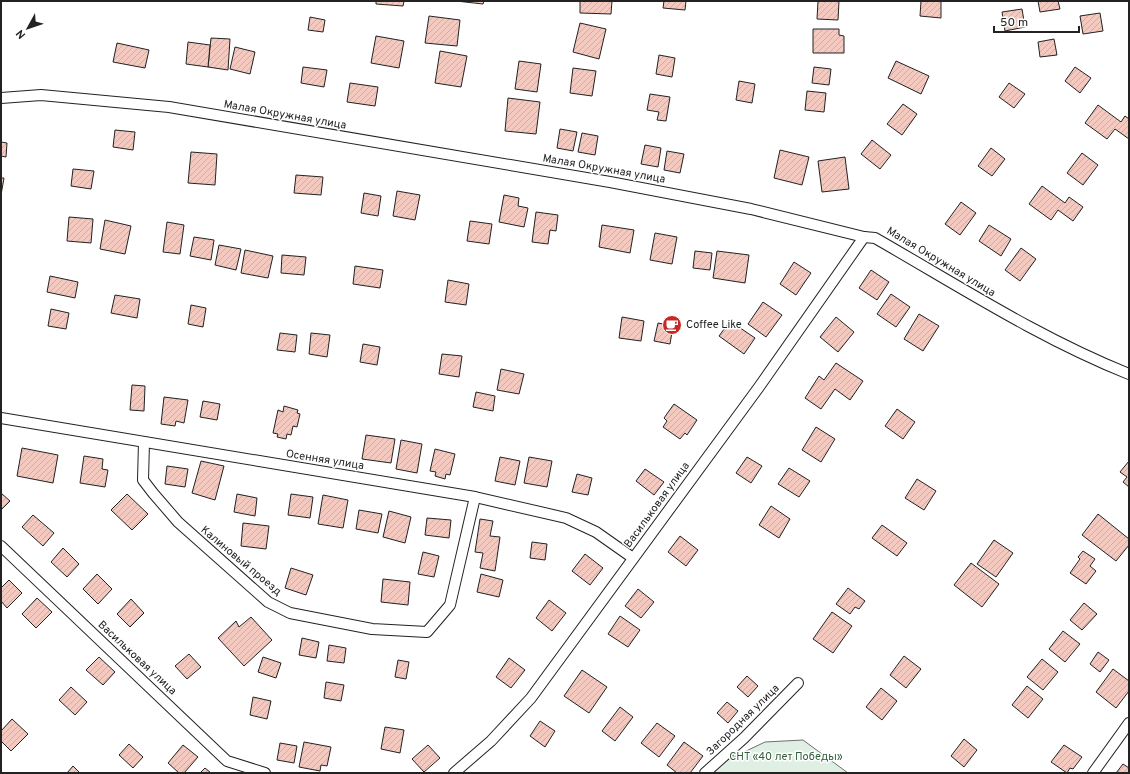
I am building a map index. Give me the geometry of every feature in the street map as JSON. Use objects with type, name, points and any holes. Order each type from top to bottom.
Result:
[{"type":"street","name":"Малая Окружная улица","points":[[1,98],[41,95],[169,107],[610,182],[751,209],[864,238],[875,238],[1015,320],[1085,356],[1129,374]]},
{"type":"street","name":"Васильковая улица","points":[[454,773],[491,741],[531,698],[759,387],[864,238]]},
{"type":"street","name":"Осенняя улица","points":[[2,421],[144,442],[475,497],[566,518],[596,532],[633,558]]},
{"type":"street","name":"Калиновый проезд","points":[[144,442],[144,480],[152,493],[178,522],[268,602],[290,613],[372,629],[427,632],[450,605],[475,497]]},
{"type":"street","name":"Васильковая улица","points":[[1,546],[228,761],[265,773]]},
{"type":"street","name":"Загородная улица","points":[[705,773],[744,738],[798,683]]},
{"type":"street","points":[[1093,773],[1129,723]]},
{"type":"green space","name":"СНТ «40 лет Победы»","points":[[803,740],[848,773],[711,773],[721,763],[765,742]]},
{"type":"building","points":[[376,1],[404,1],[403,6],[376,4]]},
{"type":"building","points":[[456,1],[484,1],[483,4]]},
{"type":"building","points":[[580,1],[612,1],[611,14],[580,13]]},
{"type":"building","points":[[664,1],[686,1],[685,10],[663,8]]},
{"type":"building","points":[[818,1],[839,1],[838,20],[817,19]]},
{"type":"building","points":[[921,1],[941,1],[941,18],[920,16]]},
{"type":"building","points":[[1038,1],[1058,1],[1060,9],[1040,12]]},
{"type":"building","points":[[1022,9],[1025,27],[1005,31],[1002,12]]},
{"type":"building","points":[[1100,13],[1103,31],[1083,34],[1080,16]]},
{"type":"building","points":[[429,16],[460,20],[457,46],[425,43]]},
{"type":"building","points":[[310,17],[325,20],[323,32],[308,30]]},
{"type":"building","points":[[580,23],[606,29],[599,59],[573,52]]},
{"type":"building","points":[[813,29],[839,29],[839,35],[844,36],[844,53],[813,53]]},
{"type":"building","points":[[376,36],[404,41],[399,68],[371,63]]},
{"type":"building","points":[[211,38],[230,39],[228,70],[208,67]]},
{"type":"building","points":[[1054,39],[1057,55],[1040,57],[1038,42]]},
{"type":"building","points":[[188,42],[210,45],[208,67],[186,64]]},
{"type":"building","points":[[117,43],[149,50],[145,68],[113,62]]},
{"type":"building","points":[[235,47],[255,52],[250,74],[230,69]]},
{"type":"building","points":[[440,51],[467,56],[461,87],[435,83]]},
{"type":"building","points":[[659,55],[675,58],[672,77],[656,74]]},
{"type":"building","points":[[519,61],[541,64],[537,92],[515,89]]},
{"type":"building","points":[[896,61],[929,76],[921,94],[888,78]]},
{"type":"building","points":[[303,67],[327,70],[324,87],[301,83]]},
{"type":"building","points":[[814,67],[831,69],[829,85],[812,83]]},
{"type":"building","points":[[1075,67],[1091,78],[1080,93],[1065,81]]},
{"type":"building","points":[[573,68],[596,71],[592,96],[570,93]]},
{"type":"building","points":[[739,81],[755,84],[752,103],[736,100]]},
{"type":"building","points":[[350,83],[378,87],[375,106],[347,102]]},
{"type":"building","points":[[1009,83],[1025,94],[1014,108],[999,97]]},
{"type":"building","points":[[807,91],[826,93],[824,112],[805,110]]},
{"type":"building","points":[[650,94],[670,97],[666,121],[657,120],[659,112],[647,110]]},
{"type":"building","points":[[508,98],[540,102],[536,134],[505,131]]},
{"type":"building","points":[[903,104],[917,114],[902,135],[887,124]]},
{"type":"building","points":[[1098,105],[1121,122],[1125,116],[1129,119],[1129,139],[1115,129],[1107,139],[1085,123]]},
{"type":"building","points":[[560,129],[577,132],[573,151],[557,148]]},
{"type":"building","points":[[115,130],[135,132],[133,150],[113,147]]},
{"type":"building","points":[[582,133],[598,136],[595,155],[578,152]]},
{"type":"building","points":[[872,140],[891,155],[880,169],[861,154]]},
{"type":"building","points":[[1,142],[7,143],[6,157],[1,156]]},
{"type":"building","points":[[645,145],[661,148],[658,167],[641,164]]},
{"type":"building","points":[[991,148],[1005,159],[992,176],[978,166]]},
{"type":"building","points":[[780,150],[809,157],[802,185],[774,178]]},
{"type":"building","points":[[667,151],[684,154],[680,173],[664,170]]},
{"type":"building","points":[[191,152],[217,154],[215,185],[188,183]]},
{"type":"building","points":[[1082,153],[1098,165],[1083,185],[1067,173]]},
{"type":"building","points":[[845,157],[849,189],[822,192],[818,161]]},
{"type":"building","points":[[73,169],[94,171],[91,189],[71,186]]},
{"type":"building","points":[[296,175],[323,177],[321,195],[294,193]]},
{"type":"building","points":[[1,178],[4,178],[1,195]]},
{"type":"building","points":[[1042,186],[1065,203],[1069,197],[1083,207],[1073,221],[1058,210],[1051,220],[1029,204]]},
{"type":"building","points":[[397,191],[420,195],[415,220],[393,216]]},
{"type":"building","points":[[364,193],[381,196],[378,216],[361,213]]},
{"type":"building","points":[[504,195],[519,198],[518,206],[528,208],[524,227],[499,222]]},
{"type":"building","points":[[961,202],[976,213],[960,235],[945,224]]},
{"type":"building","points":[[536,212],[558,215],[556,231],[550,230],[548,244],[532,242]]},
{"type":"building","points":[[69,217],[93,219],[91,243],[67,241]]},
{"type":"building","points":[[105,220],[131,226],[125,254],[100,249]]},
{"type":"building","points":[[470,221],[492,224],[489,244],[467,241]]},
{"type":"building","points":[[167,222],[184,225],[180,254],[163,252]]},
{"type":"building","points":[[602,225],[634,230],[630,253],[599,247]]},
{"type":"building","points":[[989,225],[1011,239],[1001,256],[979,241]]},
{"type":"building","points":[[655,233],[677,237],[672,264],[650,260]]},
{"type":"building","points":[[194,237],[214,240],[211,260],[190,256]]},
{"type":"building","points":[[219,245],[241,249],[236,270],[215,265]]},
{"type":"building","points":[[1021,248],[1036,259],[1020,281],[1005,270]]},
{"type":"building","points":[[245,250],[273,256],[268,278],[241,273]]},
{"type":"building","points":[[695,251],[712,253],[710,270],[693,268]]},
{"type":"building","points":[[717,251],[749,255],[745,283],[713,278]]},
{"type":"building","points":[[282,255],[306,257],[304,275],[281,273]]},
{"type":"building","points":[[794,262],[811,273],[796,295],[780,284]]},
{"type":"building","points":[[355,266],[383,270],[380,288],[353,284]]},
{"type":"building","points":[[871,270],[889,282],[877,300],[859,288]]},
{"type":"building","points":[[50,276],[78,282],[75,298],[47,292]]},
{"type":"building","points":[[448,280],[469,284],[466,305],[445,302]]},
{"type":"building","points":[[891,294],[910,307],[896,327],[877,314]]},
{"type":"building","points":[[115,295],[140,299],[137,318],[111,313]]},
{"type":"building","points":[[763,302],[782,315],[766,337],[748,324]]},
{"type":"building","points":[[191,305],[206,308],[203,327],[188,324]]},
{"type":"building","points":[[51,309],[69,313],[66,329],[48,326]]},
{"type":"building","points":[[919,314],[939,326],[923,351],[904,339]]},
{"type":"building","points":[[622,317],[644,321],[641,341],[619,338]]},
{"type":"building","points":[[836,317],[854,332],[838,352],[820,337]]},
{"type":"building","points":[[730,321],[755,338],[744,354],[719,336]]},
{"type":"building","points":[[658,323],[673,326],[670,344],[654,341]]},
{"type":"building","points":[[280,333],[297,335],[295,352],[277,350]]},
{"type":"building","points":[[311,333],[330,335],[327,357],[309,354]]},
{"type":"building","points":[[363,344],[380,347],[377,365],[360,362]]},
{"type":"building","points":[[442,354],[462,356],[459,377],[439,374]]},
{"type":"building","points":[[836,363],[863,381],[850,400],[835,389],[821,409],[805,398],[819,376],[824,380]]},
{"type":"building","points":[[501,369],[524,374],[519,394],[497,390]]},
{"type":"building","points":[[132,385],[145,386],[144,411],[130,410]]},
{"type":"building","points":[[476,392],[495,396],[493,411],[473,407]]},
{"type":"building","points":[[164,397],[188,400],[184,423],[176,421],[175,426],[161,424]]},
{"type":"building","points":[[203,401],[220,404],[217,420],[200,417]]},
{"type":"building","points":[[674,404],[697,420],[687,435],[685,433],[680,439],[663,427],[667,421],[664,418]]},
{"type":"building","points":[[284,406],[298,410],[297,413],[300,414],[297,427],[293,426],[291,435],[287,434],[286,439],[277,437],[278,434],[273,433],[278,410],[283,412]]},
{"type":"building","points":[[897,409],[915,422],[903,439],[885,426]]},
{"type":"building","points":[[816,427],[835,439],[821,462],[802,450]]},
{"type":"building","points":[[366,435],[395,439],[391,463],[362,459]]},
{"type":"building","points":[[401,440],[422,444],[417,473],[396,469]]},
{"type":"building","points":[[22,448],[58,455],[53,483],[17,476]]},
{"type":"building","points":[[435,449],[455,454],[450,475],[446,474],[445,479],[435,476],[436,472],[430,471]]},
{"type":"building","points":[[84,456],[103,459],[102,469],[108,470],[105,487],[80,483]]},
{"type":"building","points":[[500,457],[520,461],[515,485],[495,481]]},
{"type":"building","points":[[529,457],[552,461],[547,487],[524,483]]},
{"type":"building","points":[[747,457],[762,466],[751,483],[736,473]]},
{"type":"building","points":[[201,461],[224,466],[215,500],[192,493]]},
{"type":"building","points":[[1129,461],[1129,487],[1123,482],[1127,477],[1120,472]]},
{"type":"building","points":[[167,466],[188,469],[185,487],[165,484]]},
{"type":"building","points":[[789,468],[810,481],[799,497],[778,484]]},
{"type":"building","points":[[645,469],[664,482],[654,495],[636,481]]},
{"type":"building","points":[[577,474],[592,478],[588,495],[572,492]]},
{"type":"building","points":[[917,479],[936,491],[924,510],[905,498]]},
{"type":"building","points":[[1,493],[10,501],[1,510]]},
{"type":"building","points":[[127,494],[148,514],[132,530],[111,510]]},
{"type":"building","points":[[237,494],[257,498],[255,516],[234,512]]},
{"type":"building","points":[[291,494],[313,497],[310,518],[288,515]]},
{"type":"building","points":[[323,495],[348,500],[343,528],[318,524]]},
{"type":"building","points":[[771,506],[790,519],[779,538],[759,525]]},
{"type":"building","points":[[359,510],[382,514],[378,533],[356,529]]},
{"type":"building","points":[[389,511],[411,517],[405,543],[383,537]]},
{"type":"building","points":[[1098,514],[1129,539],[1129,545],[1116,561],[1082,535]]},
{"type":"building","points":[[33,515],[54,533],[43,546],[22,527]]},
{"type":"building","points":[[427,518],[451,520],[449,538],[425,535]]},
{"type":"building","points":[[480,519],[493,521],[490,536],[500,537],[495,571],[480,568],[483,553],[475,552]]},
{"type":"building","points":[[243,523],[269,526],[266,549],[241,546]]},
{"type":"building","points":[[882,525],[907,543],[897,556],[872,538]]},
{"type":"building","points":[[680,536],[698,550],[686,566],[668,552]]},
{"type":"building","points":[[994,540],[1013,553],[996,577],[977,564]]},
{"type":"building","points":[[532,542],[547,544],[545,560],[530,558]]},
{"type":"building","points":[[63,548],[79,564],[67,577],[51,562]]},
{"type":"building","points":[[1083,551],[1095,559],[1090,566],[1096,571],[1086,584],[1070,573],[1080,559],[1078,557]]},
{"type":"building","points":[[423,552],[439,556],[434,577],[418,574]]},
{"type":"building","points":[[585,554],[603,568],[590,585],[572,571]]},
{"type":"building","points":[[971,563],[999,584],[982,607],[954,585]]},
{"type":"building","points":[[291,568],[313,575],[306,595],[285,588]]},
{"type":"building","points":[[97,574],[112,589],[98,604],[83,589]]},
{"type":"building","points":[[481,574],[503,580],[499,597],[477,592]]},
{"type":"building","points":[[383,579],[410,582],[408,605],[381,602]]},
{"type":"building","points":[[9,580],[22,593],[7,608],[1,601],[1,588]]},
{"type":"building","points":[[848,588],[865,601],[859,609],[855,607],[850,614],[836,604]]},
{"type":"building","points":[[638,589],[654,602],[641,618],[625,606]]},
{"type":"building","points":[[37,598],[52,612],[36,628],[22,614]]},
{"type":"building","points":[[131,599],[144,613],[130,627],[117,614]]},
{"type":"building","points":[[549,600],[566,613],[552,631],[536,618]]},
{"type":"building","points":[[1084,603],[1097,614],[1082,630],[1070,620]]},
{"type":"building","points":[[832,612],[852,626],[833,653],[813,639]]},
{"type":"building","points":[[620,616],[640,630],[628,647],[608,634]]},
{"type":"building","points":[[251,617],[272,640],[244,666],[218,638],[236,621],[239,627]]},
{"type":"building","points":[[1063,631],[1080,644],[1065,662],[1049,649]]},
{"type":"building","points":[[302,638],[319,642],[316,658],[299,655]]},
{"type":"building","points":[[329,645],[346,648],[344,663],[327,661]]},
{"type":"building","points":[[1098,652],[1109,660],[1100,672],[1090,664]]},
{"type":"building","points":[[189,654],[201,667],[187,679],[175,666]]},
{"type":"building","points":[[904,656],[921,669],[906,688],[890,675]]},
{"type":"building","points":[[99,657],[115,672],[103,685],[86,670]]},
{"type":"building","points":[[263,657],[281,663],[276,678],[258,672]]},
{"type":"building","points":[[509,658],[525,670],[511,688],[496,677]]},
{"type":"building","points":[[1042,659],[1058,672],[1043,690],[1027,677]]},
{"type":"building","points":[[398,660],[409,662],[406,679],[395,677]]},
{"type":"building","points":[[1113,669],[1129,681],[1129,691],[1116,708],[1096,692]]},
{"type":"building","points":[[582,670],[607,687],[589,713],[564,696]]},
{"type":"building","points":[[747,676],[758,686],[748,697],[737,687]]},
{"type":"building","points":[[326,682],[344,685],[341,701],[324,698]]},
{"type":"building","points":[[1027,686],[1043,699],[1028,718],[1012,705]]},
{"type":"building","points":[[71,687],[87,702],[75,715],[59,700]]},
{"type":"building","points":[[881,688],[897,701],[882,720],[866,707]]},
{"type":"building","points":[[253,697],[271,701],[267,719],[250,715]]},
{"type":"building","points":[[727,702],[738,711],[728,723],[717,713]]},
{"type":"building","points":[[620,707],[633,717],[615,741],[602,731]]},
{"type":"building","points":[[12,719],[28,734],[11,751],[1,741],[1,731]]},
{"type":"building","points":[[540,721],[555,731],[545,747],[530,736]]},
{"type":"building","points":[[657,723],[675,736],[659,757],[641,743]]},
{"type":"building","points":[[385,727],[404,730],[400,753],[381,749]]},
{"type":"building","points":[[964,739],[977,750],[964,767],[951,756]]},
{"type":"building","points":[[304,742],[331,747],[327,766],[321,765],[320,771],[299,767]]},
{"type":"building","points":[[684,742],[703,756],[690,773],[677,773],[667,765]]},
{"type":"building","points":[[280,743],[297,746],[294,763],[277,760]]},
{"type":"building","points":[[129,744],[143,757],[133,768],[119,755]]},
{"type":"building","points":[[183,745],[198,757],[184,773],[179,773],[168,763]]},
{"type":"building","points":[[428,745],[440,758],[424,772],[412,759]]},
{"type":"building","points":[[1064,745],[1082,757],[1073,769],[1070,768],[1067,773],[1051,762]]},
{"type":"building","points":[[1123,764],[1129,768],[1129,773],[1116,773]]},
{"type":"building","points":[[73,766],[80,773],[67,773]]},
{"type":"building","points":[[205,768],[211,773],[200,773]]},
{"type":"place","name":"Coffee Like","points":[[672,325]]}]
